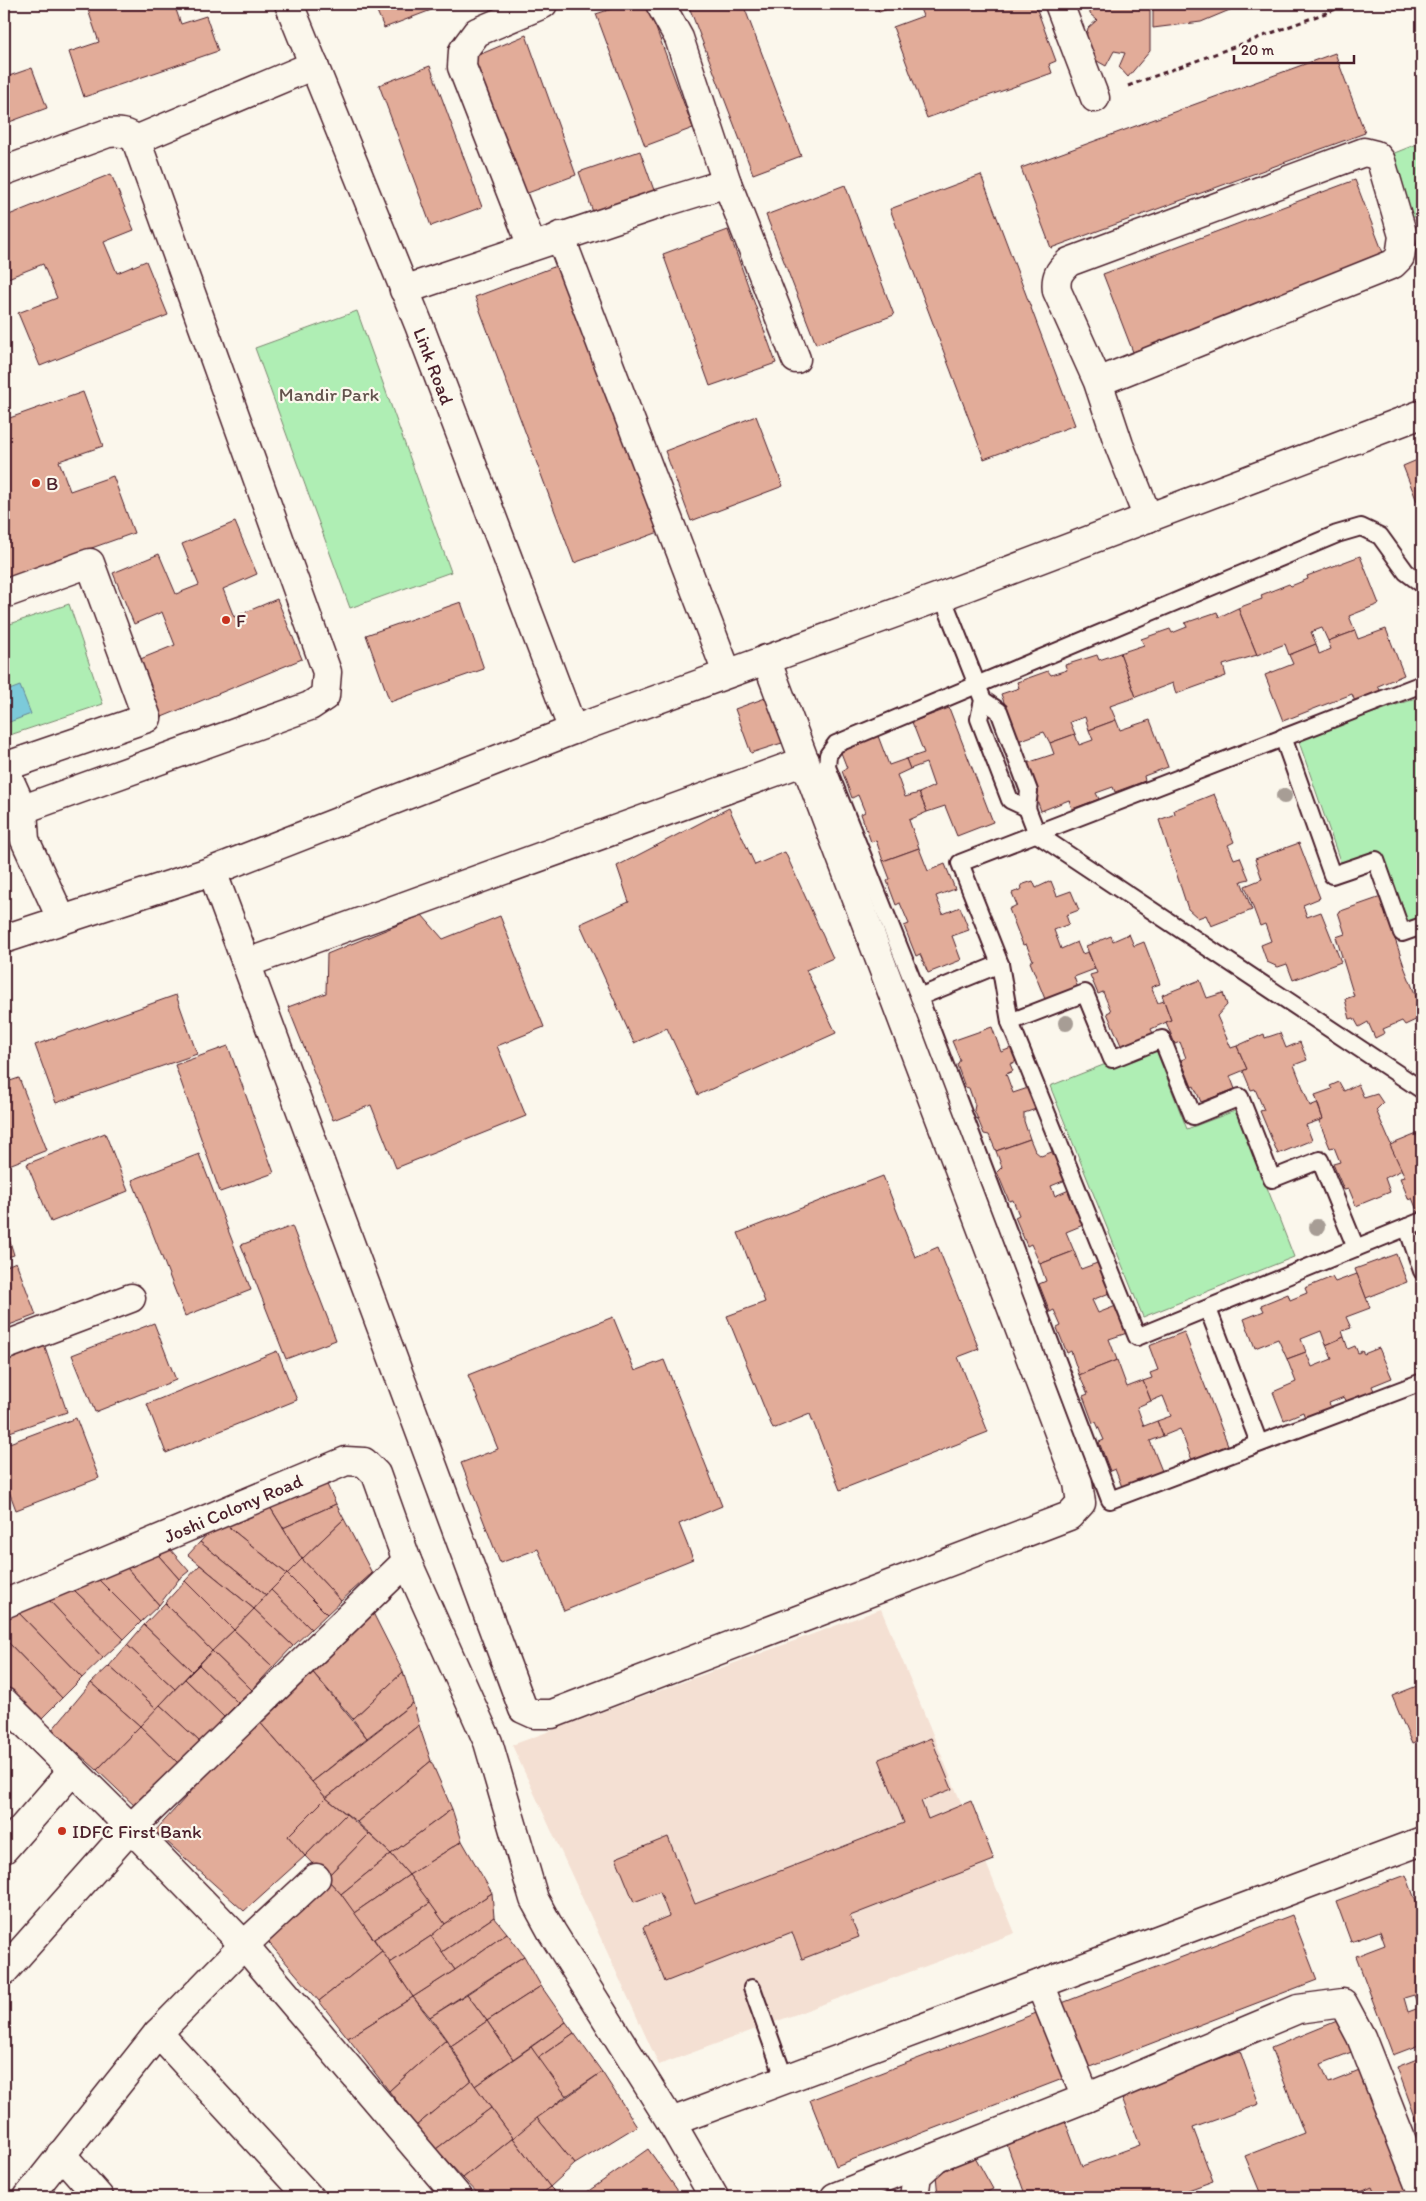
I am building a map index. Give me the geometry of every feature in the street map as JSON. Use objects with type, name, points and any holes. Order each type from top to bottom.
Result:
[{"type":"street","name":"Link Road","points":[[290,4],[404,290],[573,730]]},
{"type":"street","points":[[532,246],[462,67],[463,51],[477,32],[543,4]]},
{"type":"street","points":[[660,4],[679,38],[727,183],[796,359]]},
{"type":"street","points":[[1059,4],[1095,98]]},
{"type":"street","points":[[136,140],[314,65]]},
{"type":"street","points":[[4,171],[108,133],[122,132],[131,135],[136,140],[327,672],[325,696],[310,706],[13,813]]},
{"type":"street","points":[[1098,382],[1393,264],[1400,257],[1403,236],[1381,161],[1376,155],[1364,152],[1069,262],[1059,271],[1055,282],[1057,291],[1098,382],[1118,444],[1148,518]]},
{"type":"street","points":[[404,290],[560,236],[727,183]]},
{"type":"street","points":[[560,236],[727,673]]},
{"type":"street","points":[[4,938],[61,918],[212,871],[573,730],[942,596],[1422,414]]},
{"type":"street","points":[[4,594],[90,563],[147,718],[4,767],[13,813],[61,918]]},
{"type":"street","points":[[212,871],[523,1709],[534,1714],[552,1714],[1069,1516],[1081,1503],[1078,1483],[766,659]]},
{"type":"street","points":[[247,963],[804,761]]},
{"type":"street","points":[[4,1346],[131,1298]]},
{"type":"street","name":"Joshi Colony Road","points":[[4,1604],[346,1461],[364,1462],[376,1474],[407,1561],[488,1742],[534,1900],[671,2122],[714,2197]]},
{"type":"street","points":[[4,1971],[131,1828],[407,1561]]},
{"type":"street","points":[[4,1703],[131,1828],[244,1945],[458,2197]]},
{"type":"street","points":[[4,1849],[72,1771]]},
{"type":"street","points":[[671,2122],[1422,1841]]},
{"type":"street","points":[[28,2197],[158,2033],[244,1945],[316,1878]]},
{"type":"street","points":[[1040,1984],[1086,2098]]},
{"type":"street","points":[[834,2197],[1086,2098],[1298,2009],[1343,2003],[1361,2037],[1422,2192]]},
{"type":"street","points":[[158,2033],[309,2197]]},
{"type":"street","points":[[61,2154],[99,2197]]},
{"type":"street","points":[[914,2197],[917,2175],[937,2157]]},
{"type":"lane","points":[[1422,584],[1406,572],[1380,536],[1361,527],[1337,534],[836,744],[828,755],[827,767],[919,997],[1110,1500],[1422,1382]]},
{"type":"lane","points":[[942,596],[984,700],[979,719],[1010,800],[1027,808],[1037,834],[1422,1090]]},
{"type":"lane","points":[[1422,684],[960,864],[1000,964],[1010,1022],[1137,1337],[1422,1221]]},
{"type":"lane","points":[[1283,737],[1332,875],[1376,860],[1402,933],[1422,926]]},
{"type":"lane","points":[[919,997],[1000,964]]},
{"type":"lane","points":[[1010,1022],[1085,993],[1112,1059],[1162,1039],[1193,1116],[1240,1098],[1272,1179],[1320,1160],[1356,1248]]},
{"type":"lane","points":[[1407,1227],[1422,1271]]},
{"type":"lane","points":[[1208,1309],[1259,1444]]},
{"type":"lane","points":[[752,1988],[785,2080]]},
{"type":"path","points":[[1095,98],[1350,4]]},
{"type":"shaded area","points":[[881,1609],[1015,1933],[659,2065],[512,1745]]},
{"type":"green space","points":[[1422,142],[1422,214],[1409,219],[1382,158]]},
{"type":"green space","name":"Mandir Park","points":[[357,311],[451,572],[350,608],[255,348]]},
{"type":"green space","points":[[69,604],[103,704],[4,737],[4,626]]},
{"type":"green space","points":[[1422,696],[1422,918],[1405,924],[1380,854],[1342,867],[1298,739]]},
{"type":"green space","points":[[1154,1045],[1187,1129],[1237,1110],[1294,1257],[1143,1317],[1050,1086]]},
{"type":"water","points":[[20,686],[31,714],[4,724],[4,692]]},
{"type":"building","points":[[86,4],[174,4],[181,24],[206,16],[218,51],[84,97],[69,52],[99,42]]},
{"type":"building","points":[[374,4],[447,4],[384,28]]},
{"type":"building","points":[[626,4],[647,4],[693,128],[645,146],[596,14]]},
{"type":"building","points":[[688,4],[743,4],[801,156],[753,174]]},
{"type":"building","points":[[876,4],[903,4],[879,12]]},
{"type":"building","points":[[918,4],[1035,4],[1056,61],[1049,64],[1052,73],[927,118],[893,27],[923,16]]},
{"type":"building","points":[[1109,4],[1145,4],[1150,7],[1150,51],[1128,77],[1119,67],[1125,53],[1114,51],[1106,66],[1083,53],[1088,28],[1097,20],[1090,14],[1090,9]]},
{"type":"building","points":[[1153,4],[1244,4],[1201,22],[1153,28]]},
{"type":"building","points":[[526,35],[576,175],[525,194],[474,57]]},
{"type":"building","points":[[1335,53],[1365,133],[1051,248],[1021,168]]},
{"type":"building","points":[[4,63],[9,76],[32,68],[47,108],[4,124]]},
{"type":"building","points":[[430,66],[482,207],[431,226],[379,85]]},
{"type":"building","points":[[640,151],[655,193],[594,215],[579,172]]},
{"type":"building","points":[[111,174],[134,230],[104,242],[117,273],[146,261],[168,315],[40,366],[18,313],[57,298],[43,264],[8,278],[4,268],[4,217]]},
{"type":"building","points":[[981,175],[1075,425],[984,459],[890,209]]},
{"type":"building","points":[[1355,180],[1385,258],[1133,352],[1103,274]]},
{"type":"building","points":[[845,185],[894,315],[816,344],[766,215]]},
{"type":"building","points":[[728,230],[776,363],[710,386],[663,254]]},
{"type":"building","points":[[559,265],[659,532],[574,563],[475,297]]},
{"type":"building","name":"B","points":[[83,392],[103,446],[59,461],[70,491],[113,476],[134,533],[4,579],[4,420]]},
{"type":"building","points":[[756,416],[783,486],[691,521],[665,451]]},
{"type":"building","points":[[1422,458],[1422,514],[1403,466]]},
{"type":"building","name":"F","points":[[235,522],[257,574],[223,589],[234,617],[277,599],[302,659],[162,717],[138,660],[175,645],[162,612],[134,624],[113,573],[159,554],[176,594],[199,585],[182,544]]},
{"type":"building","points":[[1360,556],[1379,604],[1349,616],[1355,631],[1328,641],[1322,628],[1311,632],[1316,644],[1289,655],[1285,644],[1257,655],[1238,608],[1262,599],[1261,595],[1289,584],[1291,586],[1308,579],[1307,576]]},
{"type":"building","points":[[461,602],[484,669],[390,702],[366,635]]},
{"type":"building","points":[[1238,608],[1257,655],[1223,665],[1226,676],[1176,694],[1173,683],[1136,697],[1120,653],[1144,645],[1141,639],[1170,629],[1172,633],[1187,627],[1185,623],[1217,612],[1219,617]]},
{"type":"building","points":[[1386,629],[1404,675],[1378,686],[1381,692],[1355,702],[1352,694],[1283,721],[1265,675],[1293,664],[1289,655],[1316,644],[1319,654],[1331,649],[1328,641],[1355,631],[1358,639]]},
{"type":"building","points":[[1120,653],[1136,697],[1110,706],[1116,720],[1089,730],[1085,717],[1070,722],[1075,734],[1050,743],[1044,732],[1018,741],[1001,694],[1019,688],[1017,682],[1048,671],[1051,675],[1067,670],[1065,665],[1097,655],[1099,660]]},
{"type":"building","points":[[768,697],[785,742],[751,753],[735,709]]},
{"type":"building","points":[[949,708],[993,822],[957,836],[945,806],[927,812],[919,793],[934,786],[926,763],[910,769],[906,759],[924,753],[912,722]]},
{"type":"building","points":[[1116,720],[1120,730],[1150,720],[1168,767],[1144,776],[1145,781],[1115,792],[1113,787],[1096,793],[1099,799],[1072,809],[1069,800],[1041,811],[1024,764],[1054,754],[1050,743],[1075,734],[1079,745],[1093,740],[1089,730]]},
{"type":"building","points":[[878,736],[889,765],[906,759],[910,769],[897,775],[905,797],[919,793],[927,812],[909,820],[919,848],[883,861],[876,840],[871,842],[861,814],[865,812],[858,795],[852,798],[842,771],[847,768],[840,750]]},
{"type":"building","points":[[1214,794],[1234,842],[1228,845],[1234,859],[1240,857],[1249,879],[1241,881],[1252,910],[1211,926],[1206,915],[1198,918],[1188,909],[1159,820],[1175,814],[1174,810]]},
{"type":"building","points":[[729,808],[755,865],[785,852],[833,958],[806,970],[836,1033],[698,1095],[667,1028],[634,1043],[580,924],[629,902],[617,866]]},
{"type":"building","points":[[1299,843],[1320,898],[1303,905],[1307,917],[1321,912],[1341,962],[1293,980],[1287,964],[1278,967],[1267,962],[1261,945],[1271,941],[1265,924],[1260,926],[1245,886],[1262,879],[1255,859]]},
{"type":"building","points":[[919,848],[928,871],[945,864],[955,889],[936,896],[943,914],[960,907],[969,930],[952,936],[961,960],[928,973],[920,954],[916,956],[904,926],[909,924],[900,903],[896,905],[887,881],[890,879],[883,861]]},
{"type":"building","points":[[1033,881],[1036,888],[1051,881],[1057,896],[1071,891],[1079,910],[1066,915],[1069,924],[1054,930],[1061,949],[1077,942],[1082,954],[1088,952],[1095,969],[1074,977],[1079,991],[1047,1004],[1030,962],[1033,960],[1026,944],[1023,945],[1009,909],[1017,905],[1012,893],[1022,889],[1021,885]]},
{"type":"building","points":[[1381,897],[1405,969],[1422,1011],[1422,1017],[1405,1025],[1402,1021],[1383,1029],[1385,1033],[1375,1038],[1368,1022],[1359,1027],[1354,1018],[1350,1019],[1345,999],[1354,996],[1336,937],[1345,934],[1338,912]]},
{"type":"building","points":[[422,915],[443,939],[500,916],[544,1027],[497,1046],[526,1116],[396,1168],[371,1105],[333,1120],[288,1007],[326,993],[327,954]]},
{"type":"building","points":[[1129,934],[1134,946],[1144,942],[1160,984],[1151,987],[1158,1003],[1164,1001],[1171,1020],[1151,1029],[1155,1038],[1124,1052],[1107,1013],[1111,1011],[1103,992],[1098,994],[1090,975],[1097,973],[1086,946],[1111,936],[1113,941]]},
{"type":"building","points":[[1200,980],[1207,998],[1223,993],[1227,1005],[1217,1016],[1231,1048],[1237,1046],[1247,1069],[1230,1076],[1235,1089],[1201,1102],[1194,1086],[1192,1087],[1181,1060],[1186,1058],[1180,1042],[1175,1044],[1166,1022],[1171,1020],[1162,995]]},
{"type":"building","points":[[176,995],[197,1054],[56,1103],[35,1045]]},
{"type":"building","points":[[992,1027],[1001,1052],[1014,1047],[1019,1060],[1010,1064],[1013,1071],[1006,1074],[1013,1093],[1028,1088],[1036,1109],[1024,1113],[1024,1121],[1030,1139],[996,1151],[989,1135],[984,1134],[974,1110],[975,1105],[969,1088],[965,1087],[957,1065],[960,1060],[952,1041]]},
{"type":"building","points":[[1280,1033],[1286,1048],[1300,1042],[1307,1060],[1294,1065],[1310,1106],[1317,1103],[1323,1119],[1306,1125],[1312,1140],[1278,1154],[1260,1111],[1264,1110],[1255,1089],[1251,1090],[1243,1071],[1247,1069],[1237,1046],[1264,1034],[1265,1038]]},
{"type":"building","points":[[228,1046],[274,1173],[220,1192],[175,1065]]},
{"type":"building","points":[[19,1078],[47,1150],[4,1167],[4,1083]]},
{"type":"building","points":[[1339,1082],[1344,1091],[1358,1084],[1364,1098],[1377,1094],[1383,1103],[1376,1110],[1402,1170],[1385,1178],[1390,1192],[1356,1206],[1349,1189],[1344,1190],[1333,1164],[1340,1162],[1334,1147],[1330,1148],[1319,1121],[1323,1119],[1315,1095],[1332,1089],[1330,1086]]},
{"type":"building","points":[[105,1133],[128,1191],[51,1222],[27,1164]]},
{"type":"building","points":[[1417,1134],[1420,1141],[1422,1140],[1422,1214],[1419,1215],[1412,1198],[1409,1200],[1400,1178],[1405,1177],[1390,1145]]},
{"type":"building","points":[[1030,1139],[1035,1151],[1041,1156],[1057,1150],[1068,1179],[1051,1186],[1055,1196],[1069,1190],[1083,1225],[1066,1232],[1074,1251],[1040,1264],[1031,1244],[1027,1246],[1015,1217],[1019,1215],[1013,1200],[1009,1201],[997,1172],[1002,1167],[996,1151]]},
{"type":"building","points":[[199,1154],[251,1290],[185,1316],[132,1180]]},
{"type":"building","points":[[883,1176],[915,1257],[938,1247],[979,1349],[958,1357],[988,1432],[840,1490],[810,1414],[773,1429],[727,1316],[765,1302],[738,1233]]},
{"type":"building","points":[[4,1222],[14,1255],[4,1258]]},
{"type":"building","points":[[292,1226],[336,1340],[286,1359],[241,1245]]},
{"type":"building","points":[[1074,1251],[1081,1269],[1100,1262],[1112,1292],[1092,1300],[1098,1313],[1116,1306],[1127,1333],[1109,1339],[1117,1360],[1079,1375],[1071,1351],[1067,1353],[1057,1328],[1061,1326],[1054,1310],[1050,1312],[1039,1284],[1046,1281],[1040,1264]]},
{"type":"building","points":[[1396,1254],[1407,1282],[1366,1298],[1355,1269]]},
{"type":"building","points":[[16,1262],[36,1315],[4,1327],[4,1267]]},
{"type":"building","points":[[1357,1274],[1370,1308],[1346,1317],[1351,1328],[1342,1331],[1344,1337],[1326,1345],[1321,1331],[1301,1339],[1306,1352],[1287,1359],[1278,1339],[1255,1348],[1244,1319],[1264,1311],[1261,1305],[1288,1294],[1290,1300],[1307,1293],[1305,1288],[1332,1277],[1335,1282]]},
{"type":"building","points":[[613,1317],[635,1371],[664,1360],[722,1506],[679,1524],[693,1559],[564,1611],[538,1549],[500,1563],[461,1463],[498,1449],[468,1375]]},
{"type":"building","points":[[154,1323],[176,1380],[95,1412],[72,1355]]},
{"type":"building","points":[[1184,1332],[1228,1445],[1192,1460],[1180,1429],[1163,1436],[1157,1421],[1171,1416],[1163,1396],[1151,1401],[1143,1381],[1152,1378],[1150,1373],[1158,1370],[1149,1346]]},
{"type":"building","points":[[1344,1337],[1348,1349],[1355,1346],[1358,1353],[1362,1351],[1364,1354],[1379,1348],[1392,1378],[1372,1386],[1374,1391],[1347,1402],[1344,1397],[1329,1403],[1331,1408],[1305,1418],[1303,1412],[1284,1420],[1273,1392],[1296,1382],[1287,1359],[1306,1352],[1312,1367],[1332,1359],[1326,1345]]},
{"type":"building","points":[[44,1345],[67,1412],[4,1434],[4,1359]]},
{"type":"building","points":[[277,1351],[297,1400],[166,1453],[147,1404]]},
{"type":"building","points":[[1117,1360],[1127,1387],[1143,1381],[1151,1401],[1137,1407],[1144,1426],[1157,1421],[1163,1436],[1150,1441],[1162,1471],[1122,1487],[1115,1469],[1110,1471],[1099,1442],[1104,1440],[1096,1422],[1093,1423],[1083,1396],[1088,1394],[1079,1375]]},
{"type":"building","points":[[76,1418],[99,1478],[16,1510],[4,1478],[4,1445]]},
{"type":"building","points":[[323,1476],[336,1504],[283,1528],[265,1499]]},
{"type":"building","points":[[265,1499],[302,1559],[287,1574],[220,1520]]},
{"type":"building","points":[[336,1504],[344,1519],[302,1559],[283,1528]]},
{"type":"building","points":[[344,1519],[372,1573],[341,1601],[302,1559]]},
{"type":"building","points":[[220,1520],[287,1574],[266,1595],[200,1542]]},
{"type":"building","points":[[162,1540],[189,1571],[179,1579],[152,1548]]},
{"type":"building","points":[[200,1542],[266,1595],[254,1609],[188,1555]]},
{"type":"building","points":[[152,1548],[179,1579],[159,1605],[120,1560]]},
{"type":"building","points":[[302,1559],[341,1601],[327,1614],[287,1574]]},
{"type":"building","points":[[120,1560],[159,1605],[141,1622],[96,1577]]},
{"type":"building","points":[[200,1565],[254,1609],[234,1630],[185,1581]]},
{"type":"building","points":[[287,1574],[327,1614],[311,1629],[271,1590]]},
{"type":"building","points":[[96,1577],[141,1622],[124,1639],[72,1588]]},
{"type":"building","points":[[185,1581],[234,1630],[212,1651],[165,1603]]},
{"type":"building","points":[[72,1588],[124,1639],[103,1658],[47,1598]]},
{"type":"building","points":[[271,1590],[311,1629],[293,1646],[254,1609]]},
{"type":"building","points":[[47,1598],[103,1658],[82,1678],[15,1609]]},
{"type":"building","points":[[165,1603],[212,1651],[192,1671],[144,1625]]},
{"type":"building","points":[[15,1609],[82,1678],[62,1698],[4,1638],[4,1615]]},
{"type":"building","points":[[254,1609],[293,1646],[273,1667],[234,1630]]},
{"type":"building","points":[[371,1609],[403,1672],[353,1719],[310,1669]]},
{"type":"building","points":[[144,1625],[192,1671],[175,1689],[127,1645]]},
{"type":"building","points":[[234,1630],[273,1667],[252,1690],[212,1651]]},
{"type":"building","points":[[4,1638],[62,1698],[37,1723],[4,1685]]},
{"type":"building","points":[[127,1645],[175,1689],[157,1709],[109,1666]]},
{"type":"building","points":[[212,1651],[252,1690],[238,1703],[199,1665]]},
{"type":"building","points":[[199,1665],[238,1703],[224,1717],[185,1679]]},
{"type":"building","points":[[109,1666],[157,1709],[140,1726],[91,1683]]},
{"type":"building","points":[[310,1669],[367,1738],[312,1782],[257,1719]]},
{"type":"building","points":[[403,1672],[413,1703],[367,1738],[353,1719]]},
{"type":"building","points":[[185,1679],[224,1717],[200,1742],[160,1705]]},
{"type":"building","points":[[91,1683],[140,1726],[97,1770],[52,1730]]},
{"type":"building","points":[[1422,1684],[1422,1740],[1412,1744],[1392,1696]]},
{"type":"building","points":[[413,1703],[419,1725],[326,1798],[312,1782]]},
{"type":"building","points":[[160,1705],[200,1742],[179,1764],[140,1726]]},
{"type":"building","points":[[257,1719],[326,1798],[288,1836],[305,1856],[244,1911],[155,1831]]},
{"type":"building","points":[[419,1725],[431,1761],[357,1822],[326,1798]]},
{"type":"building","points":[[140,1726],[179,1764],[137,1808],[97,1770]]},
{"type":"building","points":[[931,1738],[952,1789],[921,1801],[928,1819],[971,1801],[994,1860],[850,1916],[859,1937],[802,1959],[792,1932],[665,1982],[643,1927],[669,1916],[660,1892],[634,1902],[616,1858],[668,1837],[695,1904],[904,1823],[879,1759]]},
{"type":"building","points":[[431,1761],[452,1809],[391,1854],[357,1822]]},
{"type":"building","points":[[326,1798],[346,1814],[305,1856],[288,1836]]},
{"type":"building","points":[[452,1809],[462,1841],[409,1875],[391,1854]]},
{"type":"building","points":[[346,1814],[369,1834],[326,1878],[305,1856]]},
{"type":"building","points":[[369,1834],[391,1854],[341,1894],[326,1878]]},
{"type":"building","points":[[462,1841],[492,1893],[445,1924],[409,1875]]},
{"type":"building","points":[[391,1854],[409,1875],[354,1913],[341,1894]]},
{"type":"building","points":[[409,1875],[430,1903],[374,1939],[354,1913]]},
{"type":"building","points":[[1406,1875],[1422,1918],[1422,2053],[1419,2045],[1393,2055],[1356,1956],[1385,1945],[1380,1931],[1351,1942],[1336,1901]],"holes":[[[1414,1995],[1419,2008],[1408,2012],[1404,1998]]]},
{"type":"building","points":[[326,1878],[341,1894],[382,1951],[319,2001],[264,1937]]},
{"type":"building","points":[[492,1893],[494,1917],[442,1952],[431,1936],[445,1924]]},
{"type":"building","points":[[430,1903],[445,1924],[431,1936],[390,1963],[374,1939]]},
{"type":"building","points":[[1292,1915],[1317,1980],[1087,2068],[1062,2003]]},
{"type":"building","points":[[494,1917],[507,1933],[455,1970],[442,1952]]},
{"type":"building","points":[[507,1933],[524,1956],[430,2017],[413,1997]]},
{"type":"building","points":[[431,1936],[455,1970],[413,1997],[390,1963]]},
{"type":"building","points":[[382,1951],[413,1997],[348,2038],[319,2001]]},
{"type":"building","points":[[524,1956],[541,1986],[487,2021],[467,1994]]},
{"type":"building","points":[[541,1986],[566,2022],[513,2059],[487,2021]]},
{"type":"building","points":[[467,1994],[487,2021],[451,2046],[430,2017]]},
{"type":"building","points":[[413,1997],[446,2040],[389,2091],[348,2038]]},
{"type":"building","points":[[1039,2012],[1065,2078],[836,2166],[810,2100]]},
{"type":"building","points":[[1342,2019],[1354,2051],[1321,2064],[1329,2083],[1362,2070],[1413,2197],[1262,2197],[1245,2156],[1304,2133],[1271,2048]]},
{"type":"building","points":[[487,2021],[513,2059],[475,2086],[451,2046]]},
{"type":"building","points":[[566,2022],[574,2033],[538,2058],[531,2047]]},
{"type":"building","points":[[574,2033],[602,2072],[566,2096],[538,2058]]},
{"type":"building","points":[[446,2040],[471,2080],[416,2126],[389,2091]]},
{"type":"building","points":[[531,2047],[566,2096],[513,2138],[475,2086]]},
{"type":"building","points":[[1240,2051],[1259,2104],[1193,2128],[1213,2181],[1169,2197],[1056,2197],[1053,2190],[1034,2197],[1026,2197],[1005,2139],[1064,2118],[1082,2166],[1140,2145],[1121,2095]]},
{"type":"building","points":[[1422,2057],[1422,2136],[1397,2067]]},
{"type":"building","points":[[602,2072],[637,2126],[575,2164],[537,2118]]},
{"type":"building","points":[[471,2080],[491,2108],[436,2149],[416,2126]]},
{"type":"building","points":[[491,2108],[513,2138],[463,2178],[436,2149]]},
{"type":"building","points":[[537,2118],[575,2164],[550,2187],[513,2138]]},
{"type":"building","points":[[513,2138],[550,2187],[536,2197],[481,2197],[463,2178]]},
{"type":"building","points":[[648,2149],[678,2191],[670,2197],[580,2197]]},
{"type":"building","points":[[974,2155],[993,2189],[978,2197],[938,2197],[936,2175]]},
{"type":"building","points":[[1372,2186],[1377,2197],[1348,2197]]},
{"type":"building","points":[[550,2187],[560,2197],[536,2197]]},
{"type":"place","name":"B","points":[[36,483]]},
{"type":"place","name":"F","points":[[226,620]]},
{"type":"place","name":"IDFC First Bank","points":[[62,1831]]}]
